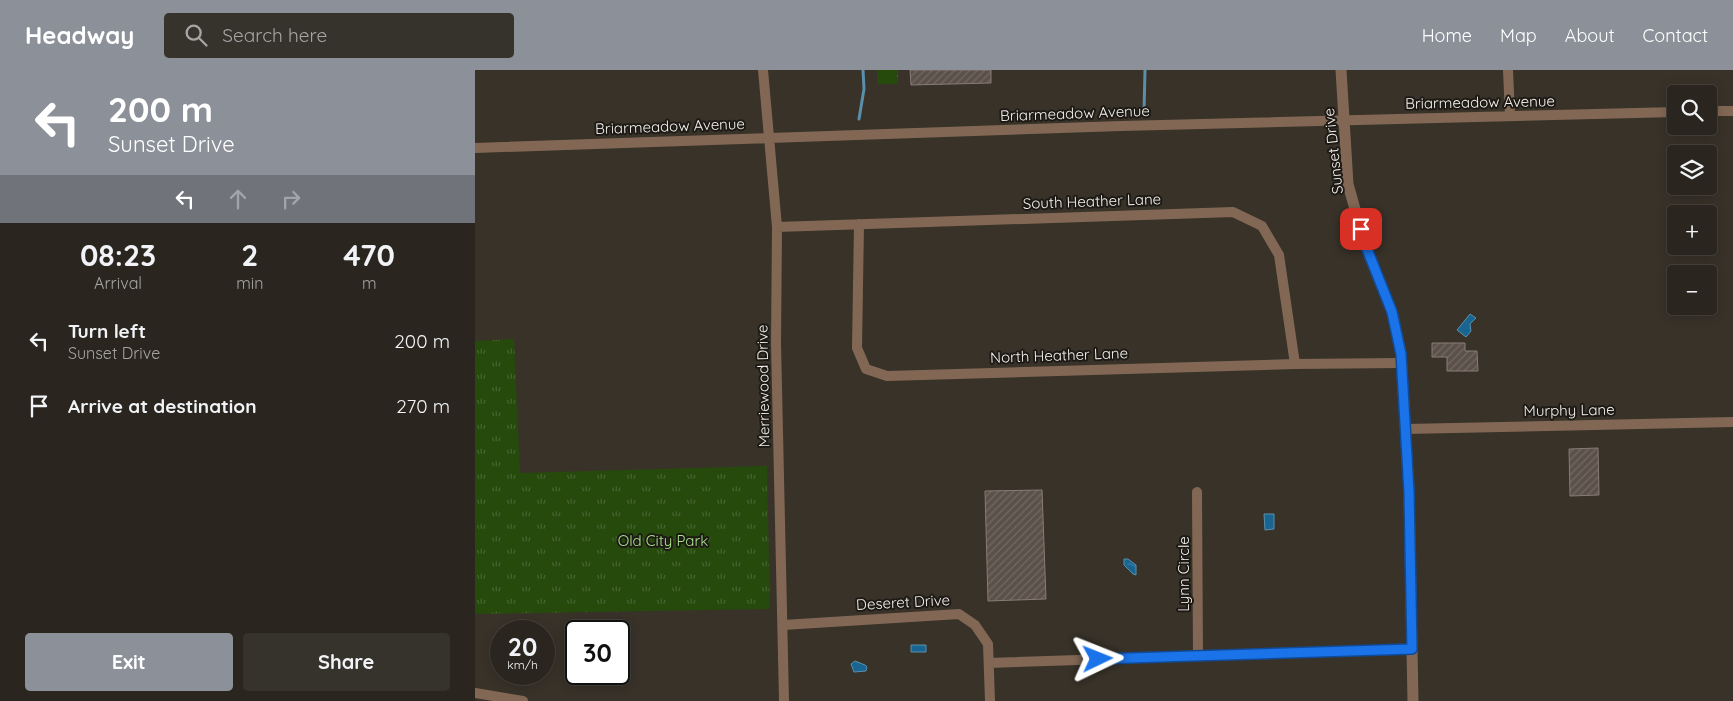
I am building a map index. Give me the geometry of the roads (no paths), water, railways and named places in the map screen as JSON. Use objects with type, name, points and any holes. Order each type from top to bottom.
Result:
[{"type":"street","name":"Merriewood Drive","points":[[763,70],[777,227],[776,344],[785,701]]},
{"type":"street","name":"Sunset Drive","points":[[1341,70],[1348,184],[1365,244],[1392,312],[1401,362],[1409,492],[1413,701]]},
{"type":"street","points":[[1509,70],[1510,116]]},
{"type":"street","points":[[1717,111],[1733,111]]},
{"type":"street","name":"Briarmeadow Avenue","points":[[475,148],[1121,126],[1667,112]]},
{"type":"street","name":"South Heather Lane","points":[[777,227],[1233,212],[1262,226],[1279,255],[1295,364]]},
{"type":"street","name":"North Heather Lane","points":[[859,224],[857,348],[866,369],[887,376],[1401,362]]},
{"type":"street","name":"Murphy Lane","points":[[1405,429],[1733,422]]},
{"type":"street","name":"Lynn Circle","points":[[1197,492],[1198,656]]},
{"type":"street","name":"Deseret Drive","points":[[783,624],[959,614],[975,625],[988,644],[989,701]]},
{"type":"street","points":[[989,663],[1412,649]]},
{"type":"street","points":[[475,693],[523,701]]},
{"type":"water","points":[[1470,314],[1476,318],[1470,324],[1471,331],[1466,337],[1457,330]]},
{"type":"water","points":[[1264,514],[1274,514],[1274,529],[1265,530]]},
{"type":"water","points":[[1124,559],[1128,559],[1136,565],[1136,575],[1124,565]]},
{"type":"water","points":[[911,645],[926,645],[926,652],[911,652]]},
{"type":"water","points":[[855,661],[865,665],[867,667],[866,671],[854,672],[851,664]]},
{"type":"waterway","points":[[859,119],[864,89],[863,70]]},
{"type":"waterway","points":[[1144,112],[1145,70]]},
{"type":"park label","name":"Old City Park","points":[[663,540]]}]
